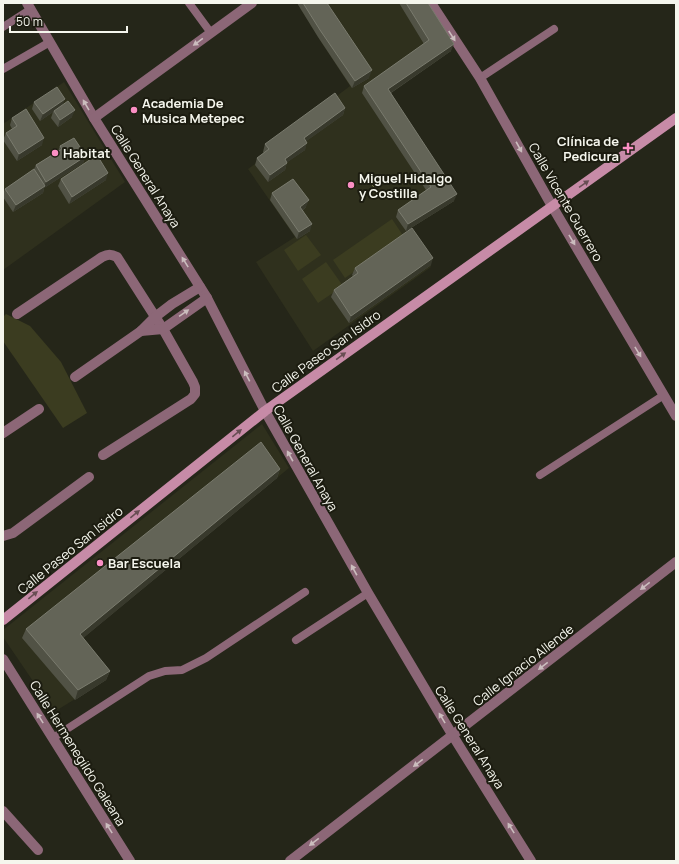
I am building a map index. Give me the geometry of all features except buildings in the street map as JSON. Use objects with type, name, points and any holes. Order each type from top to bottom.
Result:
[{"type":"main road","name":"Calle Paseo San Isidro","points":[[3,620],[265,411],[676,118]]},
{"type":"street","points":[[94,118],[252,3]]},
{"type":"street","name":"Calle Vicente Guerrero","points":[[431,3],[480,78],[552,206],[676,416]]},
{"type":"street","name":"Calle General Anaya","points":[[29,6],[94,118],[207,298],[265,411],[368,593],[453,736],[532,861]]},
{"type":"street","points":[[17,314],[107,254],[112,254],[117,257],[155,317],[193,382],[195,394],[191,399],[103,455]]},
{"type":"street","points":[[75,377],[141,331],[155,317],[172,304],[200,287]]},
{"type":"street","points":[[141,331],[162,329],[207,298]]},
{"type":"street","points":[[3,433],[39,409]]},
{"type":"street","points":[[3,536],[13,533],[89,477]]},
{"type":"street","name":"Calle Ignacio Allende","points":[[290,861],[676,562]]},
{"type":"street","name":"Calle Hermenegildo Galeana","points":[[3,660],[130,861]]},
{"type":"street","points":[[3,810],[38,850]]},
{"type":"lane","points":[[190,3],[211,33]]},
{"type":"lane","points":[[3,27],[29,6]]},
{"type":"lane","points":[[480,78],[554,29]]},
{"type":"lane","points":[[3,69],[50,42]]},
{"type":"lane","points":[[540,475],[664,395]]},
{"type":"lane","points":[[53,738],[150,676],[165,671],[182,670],[206,658],[305,592]]},
{"type":"lane","points":[[296,640],[368,593]]},
{"type":"shaded area","name":"Miguel Hidalgo y Costilla","points":[[297,3],[421,3],[451,51],[386,96],[454,201],[406,231],[431,267],[313,351],[256,262],[295,237],[248,169],[266,156],[263,152],[350,86]]},
{"type":"shaded area","name":"Habitat","points":[[64,82],[125,182],[3,270],[3,124]]},
{"type":"shaded area","points":[[392,219],[404,237],[345,278],[333,260]]},
{"type":"shaded area","points":[[306,235],[321,255],[298,271],[284,250]]},
{"type":"shaded area","points":[[326,262],[343,286],[318,303],[302,279]]},
{"type":"shaded area","points":[[6,314],[30,326],[61,362],[87,413],[63,428],[3,341],[3,317]]},
{"type":"shaded area","points":[[262,424],[289,468],[76,643],[106,680],[54,712],[3,637],[3,630]]},
{"type":"place","name":"Academia De Musica Metepec","points":[[134,110]]},
{"type":"place","name":"Clínica de Pedicura","points":[[628,148]]},
{"type":"place","name":"Habitat","points":[[55,153]]},
{"type":"place","name":"Miguel Hidalgo y Costilla","points":[[351,185]]},
{"type":"place","name":"Bar Escuela","points":[[100,563]]}]
